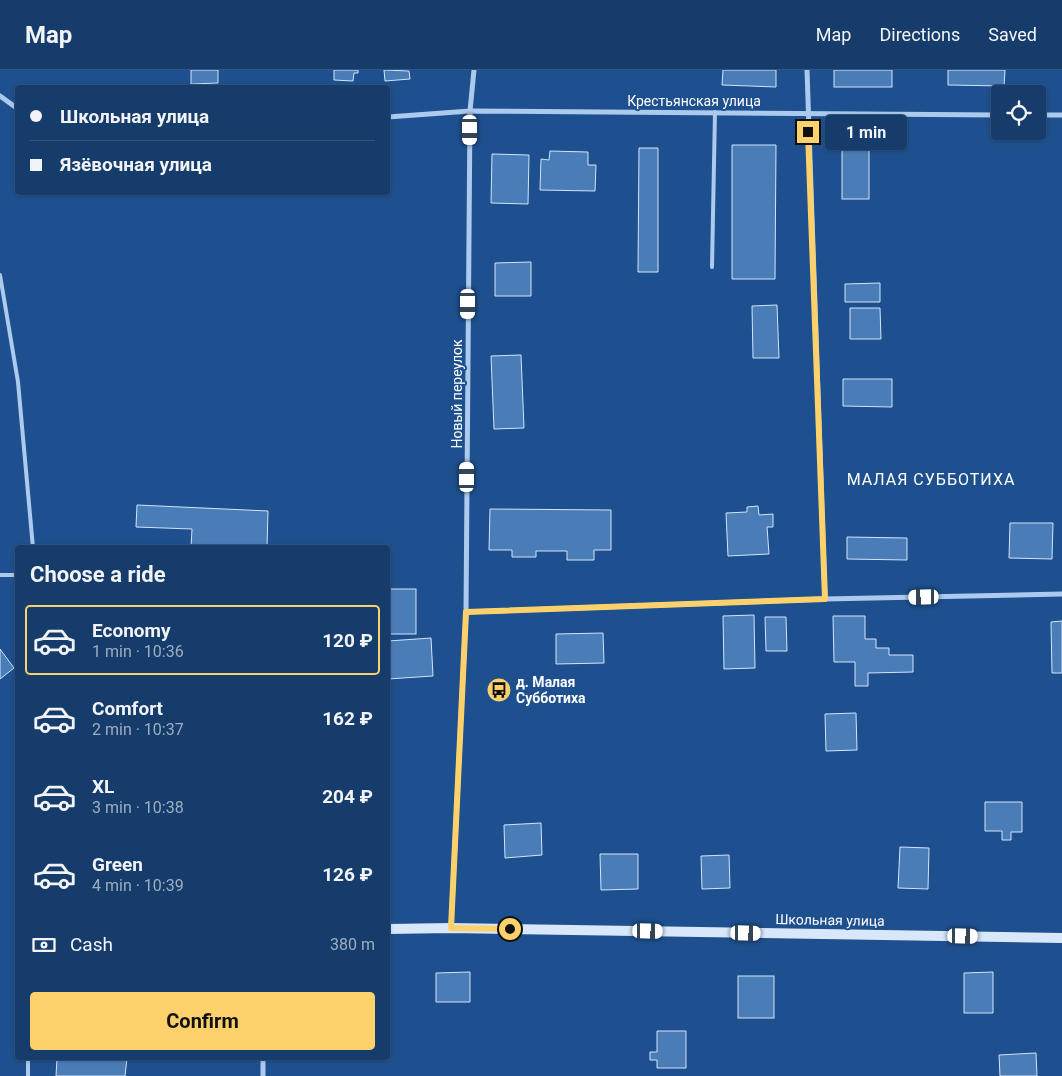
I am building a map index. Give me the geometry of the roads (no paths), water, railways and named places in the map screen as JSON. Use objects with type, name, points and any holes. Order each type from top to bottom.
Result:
[{"type":"street","name":"Новый переулок","points":[[451,928],[466,612],[470,111],[474,70]]},
{"type":"street","points":[[807,70],[825,599]]},
{"type":"street","points":[[0,96],[15,107]]},
{"type":"street","name":"Крестьянская улица","points":[[390,117],[470,111],[991,115]]},
{"type":"street","points":[[1046,115],[1062,115]]},
{"type":"street","points":[[466,612],[825,599],[1062,594]]},
{"type":"street","name":"Школьная улица","points":[[390,929],[451,928],[1062,938]]},
{"type":"street","points":[[263,1076],[264,1060]]},
{"type":"lane","points":[[712,267],[715,112]]},
{"type":"lane","points":[[0,275],[18,382],[33,545]]},
{"type":"lane","points":[[0,575],[15,575]]},
{"type":"lane","points":[[28,1060],[28,1076]]},
{"type":"place","name":"д. Малая Субботиха","points":[[499,690]]},
{"type":"district","name":"МАЛАЯ СУББОТИХА","points":[[931,479]]}]
